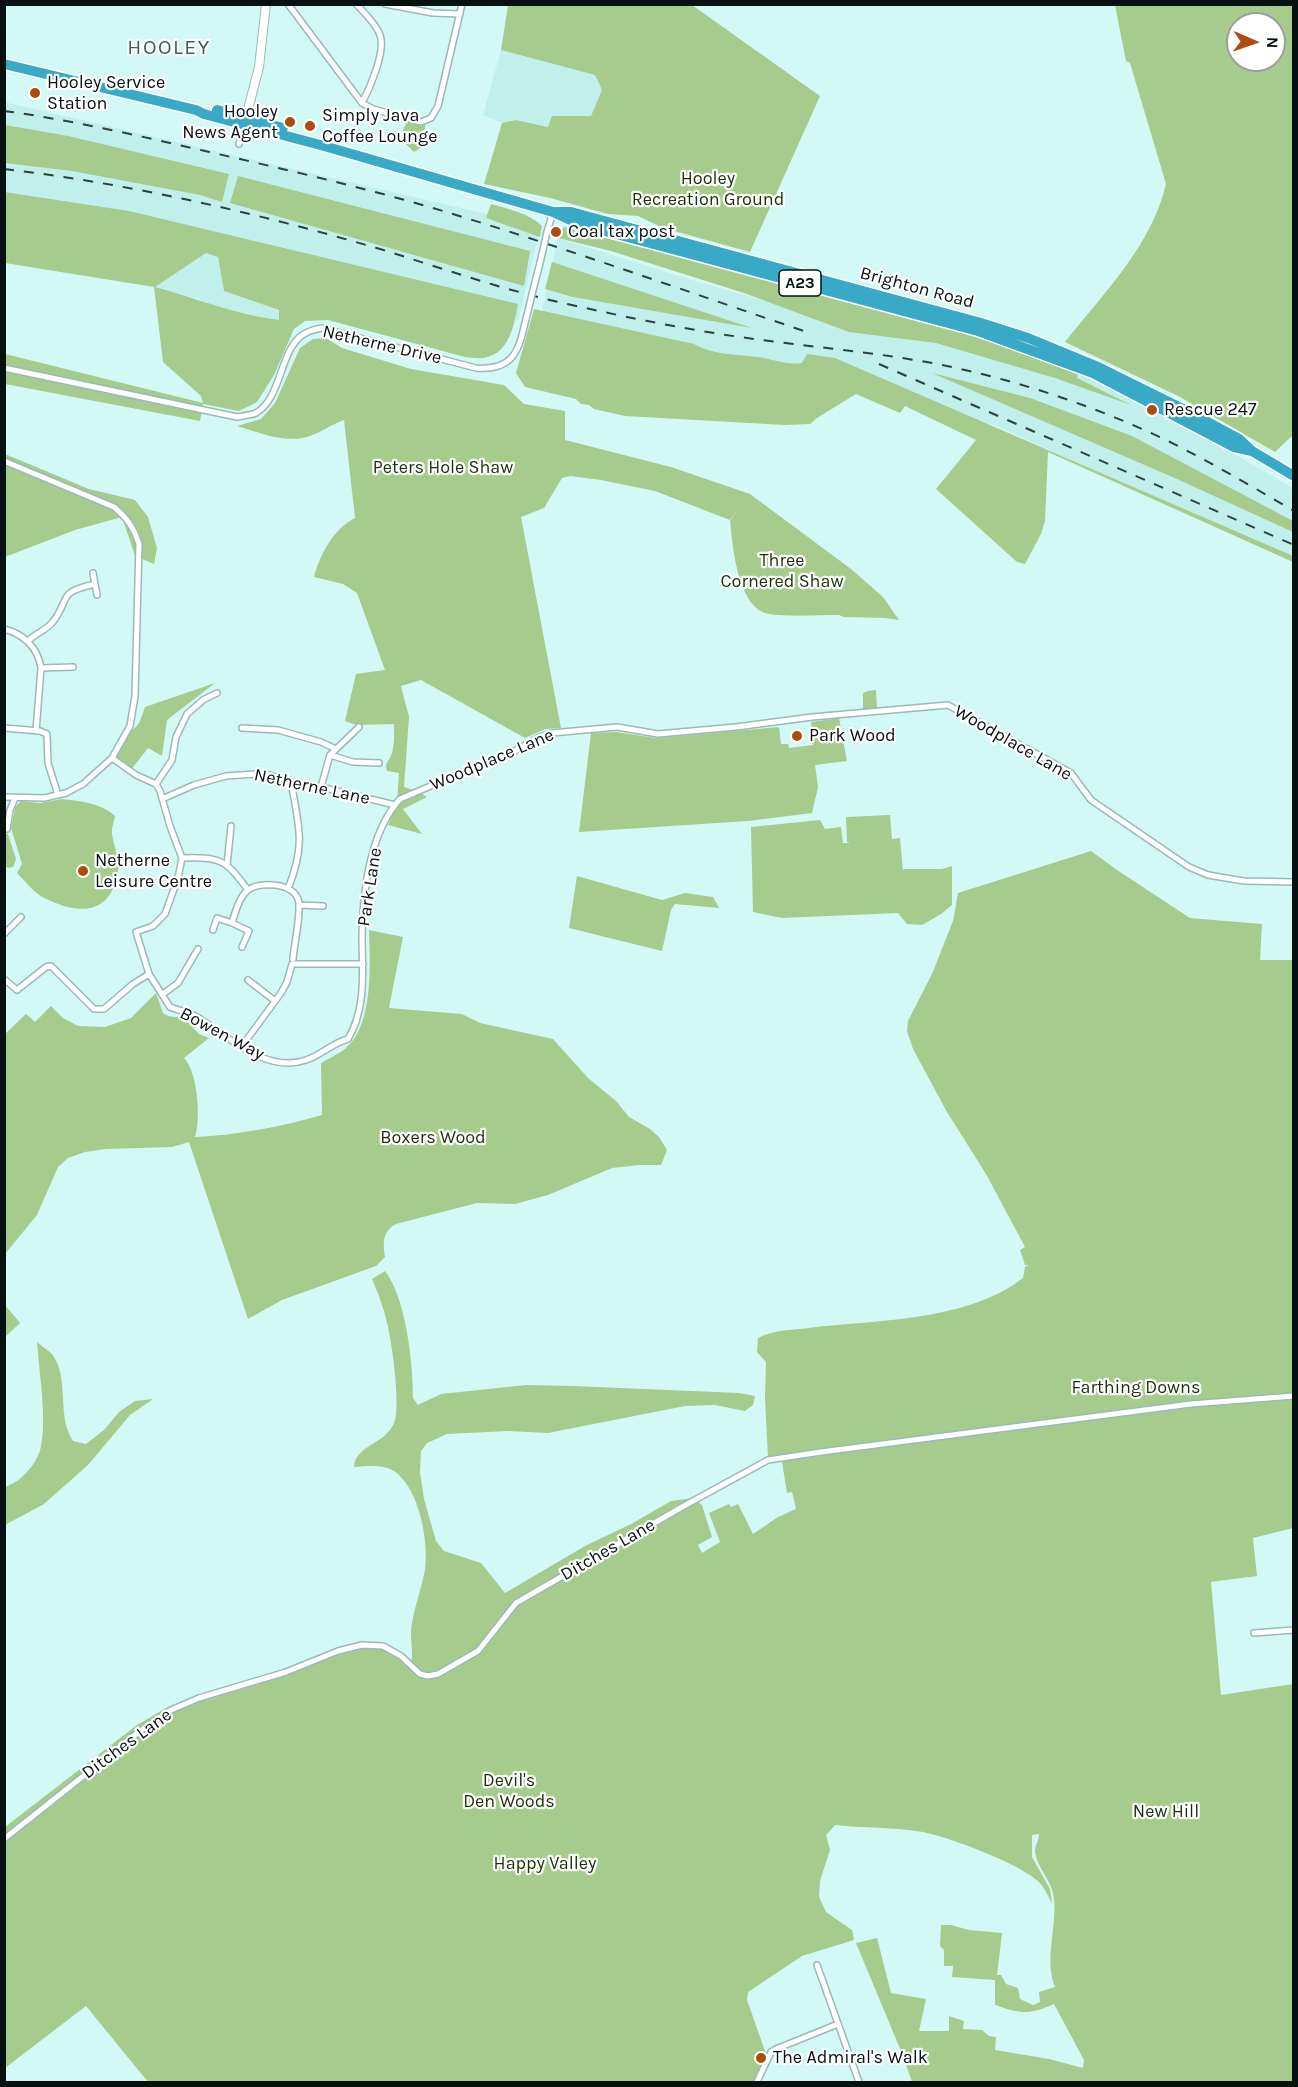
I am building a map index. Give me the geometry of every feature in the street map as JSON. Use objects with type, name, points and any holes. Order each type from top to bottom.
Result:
[{"type":"highway","name":"Brighton Road","points":[[4,64],[196,110],[207,108],[245,121],[303,134],[324,146],[553,212],[579,224],[978,330],[1093,373],[1234,447],[1252,451],[1292,472]]},
{"type":"street","points":[[239,144],[259,67],[266,4]]},
{"type":"street","points":[[288,4],[362,103],[373,109],[421,122],[430,118],[438,106],[462,4]]},
{"type":"street","points":[[356,4],[363,10],[380,35],[379,58],[372,85],[362,103]]},
{"type":"street","points":[[385,4],[460,14]]},
{"type":"street","name":"Netherne Drive","points":[[4,368],[237,417],[255,413],[270,398],[297,339],[305,333],[322,328],[476,368],[491,369],[503,365],[518,349],[553,212]]},
{"type":"street","points":[[4,461],[114,507],[134,528],[140,544],[135,703],[130,726],[112,758],[83,784],[58,795],[44,798],[4,797]]},
{"type":"street","points":[[93,573],[97,595]]},
{"type":"street","points":[[28,641],[50,625],[69,593],[95,584]]},
{"type":"street","points":[[4,629],[13,631],[28,641],[40,659],[36,731]]},
{"type":"street","points":[[41,668],[73,667]]},
{"type":"street","points":[[156,784],[172,760],[176,737],[187,714],[203,700],[217,693]]},
{"type":"street","name":"Woodplace Lane","points":[[395,805],[400,799],[506,756],[539,736],[552,733],[617,728],[658,734],[948,705],[1071,773],[1091,800],[1189,867],[1209,875],[1244,881],[1293,882]]},
{"type":"street","points":[[321,787],[330,755],[359,727]]},
{"type":"street","points":[[4,728],[44,732],[49,738],[48,763],[58,795]]},
{"type":"street","points":[[242,728],[278,730],[321,742],[336,749]]},
{"type":"street","points":[[330,755],[353,762],[379,763]]},
{"type":"street","points":[[112,758],[136,775],[156,784],[182,858],[219,860],[227,865],[248,890]]},
{"type":"street","name":"Netherne Lane","points":[[162,799],[194,785],[239,774],[270,775],[291,782],[395,805]]},
{"type":"street","points":[[288,889],[295,870],[300,839],[291,782]]},
{"type":"street","points":[[4,830],[7,829],[10,810],[15,798]]},
{"type":"street","name":"Park Lane","points":[[285,1062],[306,1060],[348,1039],[356,1026],[363,982],[363,907],[368,873],[378,836],[395,805]]},
{"type":"street","points":[[227,865],[231,826]]},
{"type":"street","name":"Bowen Way","points":[[182,858],[178,878],[165,914],[153,926],[136,932],[149,974],[170,1007],[186,1011],[197,1017],[255,1055],[285,1062]]},
{"type":"street","points":[[232,923],[237,908],[248,890],[269,885],[288,889],[297,896],[299,905],[293,959]]},
{"type":"street","points":[[299,905],[323,906]]},
{"type":"street","points":[[4,934],[21,917]]},
{"type":"street","points":[[213,930],[217,918],[249,931],[242,947]]},
{"type":"street","points":[[163,994],[178,983],[198,949]]},
{"type":"street","points":[[242,1046],[287,982],[292,964],[363,964]]},
{"type":"street","points":[[4,979],[17,990],[46,967],[51,966],[94,1009],[99,1011],[104,1010],[133,984],[149,974]]},
{"type":"street","points":[[248,980],[275,1001]]},
{"type":"street","name":"Ditches Lane","points":[[4,1839],[140,1731],[171,1710],[199,1698],[286,1672],[338,1651],[362,1645],[383,1646],[401,1656],[420,1674],[428,1676],[438,1674],[478,1651],[516,1603],[768,1460],[1191,1404],[1293,1396]]},
{"type":"street","points":[[1254,1633],[1293,1630]]},
{"type":"street","points":[[817,1965],[858,2082]]},
{"type":"street","points":[[757,2082],[771,2052],[838,2024]]},
{"type":"shaded area","points":[[501,50],[595,75],[602,90],[591,116],[552,116],[548,127],[516,120],[502,123],[483,115]]},
{"type":"shaded area","points":[[4,102],[487,214],[539,233],[518,321],[182,232],[5,204]]},
{"type":"shaded area","points":[[558,238],[702,283],[850,325],[1078,371],[1174,419],[1293,488],[1293,561],[999,427],[836,376],[539,326]]},
{"type":"shaded area","points":[[206,253],[218,257],[224,291],[279,310],[279,321],[212,306],[199,299],[154,287]]},
{"type":"green space","name":"Hooley Recreation Ground","points":[[508,5],[692,5],[820,96],[750,252],[663,228],[638,216],[608,214],[550,198],[484,184],[502,123],[516,120],[548,127],[552,116],[591,116],[602,90],[595,75],[501,50]]},
{"type":"green space","points":[[1115,5],[1293,5],[1294,434],[1275,452],[1180,397],[1065,342],[1110,287],[1138,248],[1150,228],[1166,184],[1130,63],[1126,61]]},
{"type":"green space","points":[[407,122],[425,125],[424,146],[414,152],[399,137]]},
{"type":"green space","points":[[5,125],[68,136],[229,174],[222,202],[200,195],[72,171],[5,163]]},
{"type":"green space","points":[[238,176],[530,251],[524,286],[230,203]]},
{"type":"green space","points":[[4,192],[129,211],[518,304],[512,329],[505,344],[493,355],[482,358],[465,357],[328,320],[305,321],[294,329],[274,375],[257,402],[239,411],[203,404],[200,421],[5,384],[5,354],[203,403],[201,396],[163,362],[154,287],[5,263]],"holes":[[[206,253],[218,257],[224,291],[279,310],[279,320],[232,310],[155,287]]]},
{"type":"green space","points":[[491,204],[518,212],[537,222],[542,226],[540,237],[486,218]]},
{"type":"green space","points":[[564,227],[976,334],[1078,371],[1077,378],[1131,405],[1055,378],[936,343],[849,332],[744,293],[611,251],[558,238]]},
{"type":"green space","points":[[552,262],[752,328],[573,297],[545,289]]},
{"type":"green space","points":[[534,309],[694,344],[719,353],[793,363],[802,363],[807,354],[835,358],[1293,556],[1293,562],[1048,452],[1045,521],[1041,534],[1025,564],[1017,562],[936,489],[976,440],[905,406],[900,413],[856,394],[810,424],[785,425],[625,416],[594,409],[589,405],[581,404],[576,399],[525,387],[516,373]]},
{"type":"green space","name":"Peters Hole Shaw","points":[[326,338],[342,348],[411,369],[504,385],[524,404],[565,411],[565,440],[671,467],[750,494],[851,569],[883,597],[899,620],[839,615],[769,614],[758,609],[750,600],[743,589],[739,575],[730,521],[739,508],[730,520],[655,491],[601,480],[570,476],[562,478],[544,508],[521,517],[561,728],[545,729],[525,738],[421,680],[401,686],[409,717],[404,787],[427,797],[403,809],[422,834],[388,825],[397,802],[399,773],[387,771],[386,767],[393,750],[394,724],[356,725],[345,721],[356,674],[385,670],[357,593],[343,584],[314,577],[329,543],[340,529],[355,518],[344,420],[310,436],[292,439],[273,437],[237,426],[261,419],[275,403],[300,348],[313,339]]},
{"type":"green space","points":[[932,373],[1030,398],[1132,436],[1293,521],[1293,532],[1177,479]]},
{"type":"green space","points":[[5,454],[89,489],[135,500],[148,517],[157,548],[154,564],[135,556],[122,517],[75,530],[5,557]]},
{"type":"green space","points":[[215,683],[167,720],[162,756],[148,748],[131,770],[112,758],[127,732],[135,728],[139,722],[145,707]]},
{"type":"green space","points":[[876,690],[877,709],[863,710],[863,693]]},
{"type":"green space","points":[[839,718],[847,761],[815,765],[818,787],[812,813],[748,821],[579,832],[591,733],[616,732],[656,738],[779,727],[781,744],[788,744],[789,748],[813,745],[811,722]]},
{"type":"green space","points":[[62,799],[97,805],[115,816],[112,832],[118,871],[108,897],[101,904],[92,908],[69,907],[44,898],[17,873],[22,864],[11,828],[15,807],[21,801],[40,803]]},
{"type":"green space","points":[[890,815],[892,839],[900,838],[903,871],[904,869],[942,869],[952,866],[952,905],[941,914],[922,925],[907,924],[898,913],[782,918],[753,912],[751,827],[820,820],[825,829],[841,827],[843,843],[850,843],[847,842],[846,817]]},
{"type":"green space","points":[[4,833],[8,834],[16,859],[13,867],[8,868],[5,866]]},
{"type":"green space","points":[[1091,851],[1190,918],[1262,924],[1260,960],[1293,960],[1293,1528],[1253,1538],[1257,1576],[1211,1582],[1221,1695],[1293,1684],[1293,2082],[912,2082],[856,1943],[877,1938],[891,1993],[926,1999],[919,2031],[949,2031],[949,2016],[964,2021],[963,2029],[982,2030],[989,2036],[996,2037],[995,2050],[1049,2059],[1083,2068],[1084,2060],[1054,2004],[1031,2012],[995,2005],[995,1980],[952,1977],[953,1966],[944,1966],[944,1950],[940,1946],[941,1925],[1002,1933],[997,1975],[1001,1975],[1006,1984],[1018,1988],[1020,1999],[1033,2005],[1040,2002],[1039,1992],[1055,1987],[1051,1966],[1054,1899],[1051,1886],[1036,1857],[1035,1849],[1039,1834],[1032,1835],[1032,1857],[1050,1889],[1052,1904],[1043,1886],[1037,1880],[1012,1865],[964,1845],[923,1832],[835,1825],[826,1835],[830,1850],[820,1881],[819,1897],[826,1912],[852,1930],[854,1940],[802,1956],[748,1992],[747,2000],[766,2054],[753,2082],[148,2082],[86,2006],[5,2068],[5,1827],[137,1725],[168,1707],[286,1672],[338,1651],[362,1645],[383,1646],[411,1664],[411,1628],[424,1576],[426,1557],[424,1530],[416,1502],[403,1479],[394,1471],[380,1466],[354,1467],[358,1455],[384,1436],[395,1422],[397,1400],[389,1332],[383,1306],[372,1279],[385,1271],[398,1297],[410,1350],[413,1398],[418,1405],[441,1394],[526,1385],[739,1393],[755,1396],[753,1405],[745,1411],[715,1405],[685,1406],[548,1433],[508,1431],[447,1434],[427,1443],[421,1451],[420,1472],[424,1499],[436,1541],[444,1551],[481,1563],[505,1593],[585,1546],[631,1524],[671,1501],[694,1498],[636,1535],[637,1537],[698,1502],[702,1505],[712,1537],[698,1545],[702,1553],[720,1542],[709,1513],[729,1504],[731,1507],[738,1504],[753,1534],[778,1517],[796,1509],[792,1492],[787,1493],[782,1462],[768,1458],[766,1362],[757,1352],[758,1338],[786,1330],[924,1316],[951,1310],[1001,1292],[1023,1278],[1025,1267],[1029,1265],[1025,1265],[1020,1250],[1025,1247],[986,1174],[947,1112],[913,1049],[907,1031],[908,1021],[932,974],[953,921],[958,893]]},
{"type":"green space","points":[[577,876],[662,900],[685,893],[713,897],[719,908],[675,904],[671,910],[662,951],[569,928]]},
{"type":"green space","name":"Boxers Wood","points":[[369,930],[403,937],[389,1008],[462,1014],[480,1023],[553,1039],[588,1078],[616,1101],[629,1117],[659,1137],[667,1150],[661,1165],[612,1168],[548,1195],[515,1204],[477,1203],[396,1224],[386,1234],[385,1257],[376,1266],[282,1300],[248,1319],[189,1142],[172,1147],[106,1149],[85,1152],[68,1158],[58,1167],[37,1215],[5,1254],[5,1034],[26,1014],[35,1022],[51,1006],[63,1018],[78,1026],[105,1027],[131,1018],[156,993],[163,1013],[184,1018],[199,1034],[209,1038],[184,1058],[189,1065],[197,1096],[198,1119],[195,1137],[259,1130],[291,1123],[322,1115],[321,1063],[346,1048],[362,1024],[370,976]]},
{"type":"green space","points":[[5,1305],[20,1323],[4,1337]]},
{"type":"green space","points":[[37,1342],[52,1354],[57,1363],[62,1385],[65,1420],[73,1441],[86,1444],[104,1430],[119,1412],[135,1401],[153,1399],[130,1415],[88,1465],[44,1504],[5,1525],[5,1487],[17,1481],[28,1471],[39,1452],[43,1435]]},
{"type":"railway","points":[[4,111],[130,134],[399,198],[570,252],[810,333]]},
{"type":"railway","points":[[4,169],[147,191],[241,212],[380,249],[554,301],[623,316],[693,330],[921,361],[1004,380],[1089,407],[1170,442],[1294,511]]},
{"type":"railway","points":[[879,364],[1294,545]]},
{"type":"place","name":"Hooley Service Station","points":[[35,93]]},
{"type":"place","name":"Hooley News Agent","points":[[290,122]]},
{"type":"place","name":"Simply Java Coffee Lounge","points":[[310,126]]},
{"type":"place","name":"Coal tax post","points":[[556,232]]},
{"type":"place","name":"Rescue 247","points":[[1152,410]]},
{"type":"place","name":"Park Wood","points":[[797,736]]},
{"type":"place","name":"Netherne Leisure Centre","points":[[83,871]]},
{"type":"place","name":"The Admiral's Walk","points":[[761,2058]]},
{"type":"district","name":"HOOLEY","points":[[169,48]]},
{"type":"park label","name":"Three Cornered Shaw","points":[[782,571]]},
{"type":"park label","name":"Farthing Downs","points":[[1136,1388]]},
{"type":"park label","name":"Devil's Den Woods","points":[[509,1791]]},
{"type":"park label","name":"New Hill","points":[[1166,1812]]},
{"type":"park label","name":"Happy Valley","points":[[545,1864]]}]
